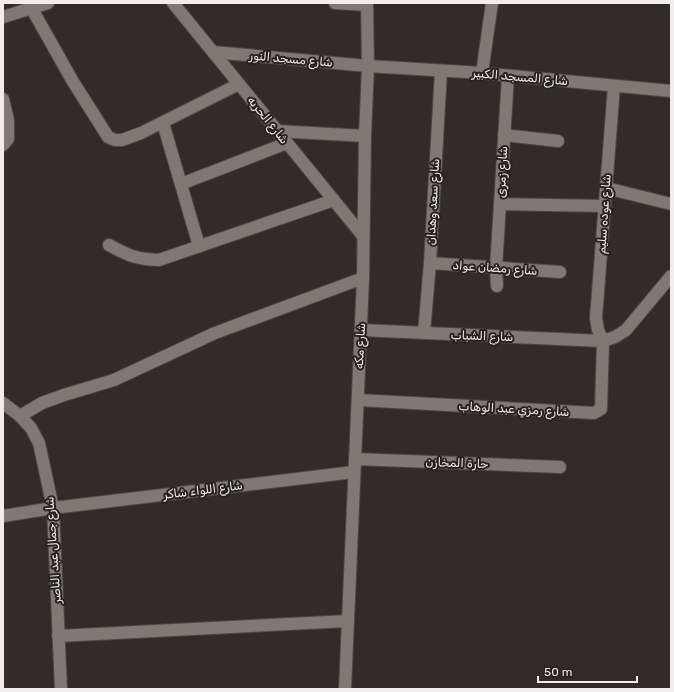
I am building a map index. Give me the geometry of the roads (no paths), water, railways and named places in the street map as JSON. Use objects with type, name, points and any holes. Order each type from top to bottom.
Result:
[{"type":"street","points":[[3,17],[48,3]]},
{"type":"street","name":"شارع الحريه","points":[[173,3],[364,236]]},
{"type":"street","points":[[336,3],[367,4]]},
{"type":"street","points":[[482,73],[492,3]]},
{"type":"street","name":"شارع مكه","points":[[344,689],[363,278],[365,136],[368,66],[367,4]]},
{"type":"street","points":[[32,9],[72,80],[108,137],[115,140],[122,140],[163,123],[239,84]]},
{"type":"street","name":"شارع مسجد النور","points":[[213,52],[368,66]]},
{"type":"street","name":"شارع المسجد الكبير","points":[[368,66],[482,73],[671,91]]},
{"type":"street","name":"شارع سعد وهدان","points":[[424,333],[430,263],[441,71]]},
{"type":"street","name":"شارع زمرى","points":[[497,286],[496,268],[508,76]]},
{"type":"street","name":"شارع عوده سليم","points":[[603,341],[598,330],[596,318],[614,86]]},
{"type":"street","points":[[3,99],[8,120],[8,139],[3,145]]},
{"type":"street","points":[[163,123],[199,246]]},
{"type":"street","points":[[277,131],[365,136]]},
{"type":"street","points":[[504,135],[558,141]]},
{"type":"street","points":[[181,184],[287,143]]},
{"type":"street","points":[[606,188],[671,204]]},
{"type":"street","points":[[109,245],[130,256],[159,260],[334,200]]},
{"type":"street","points":[[500,204],[605,206]]},
{"type":"street","name":"شارع رمضان عواد","points":[[430,263],[560,272]]},
{"type":"street","points":[[603,341],[626,330],[671,276]]},
{"type":"street","points":[[20,416],[42,403],[114,380],[215,333],[363,278]]},
{"type":"street","name":"شارع الشباب","points":[[361,330],[603,341]]},
{"type":"street","name":"شارع رمزي عبد الوهاب","points":[[358,400],[594,413],[601,409],[602,406],[603,341]]},
{"type":"street","name":"شارع جمال عبد الناصر","points":[[3,403],[20,416],[31,428],[38,443],[52,508],[61,689]]},
{"type":"street","name":"حارة المخازن","points":[[355,459],[560,467]]},
{"type":"street","name":"شارع اللواء شاكر","points":[[3,516],[52,508],[354,472]]},
{"type":"street","points":[[58,636],[348,621]]}]
